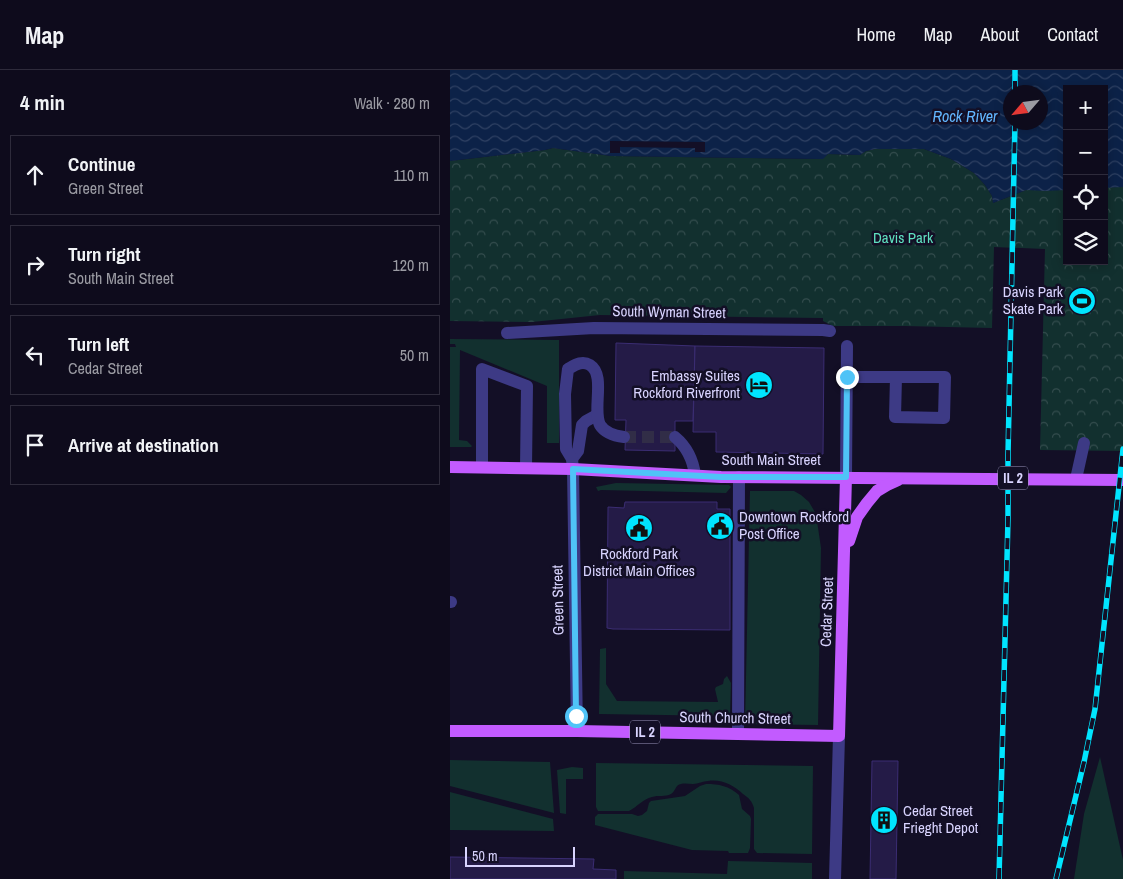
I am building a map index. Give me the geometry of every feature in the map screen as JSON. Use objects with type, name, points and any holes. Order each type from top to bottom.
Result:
[{"type":"main road","name":"South Main Street","points":[[450,467],[526,468],[572,464],[739,477],[1123,480]]},
{"type":"main road","name":"Cedar Street","points":[[840,736],[846,477]]},
{"type":"main road","name":"IL 2","points":[[845,553],[857,517],[867,503],[877,491],[903,478]]},
{"type":"main road","name":"South Church Street","points":[[450,731],[577,731],[840,736]]},
{"type":"street","name":"South Wyman Street","points":[[507,333],[594,328],[830,331]]},
{"type":"street","name":"Cedar Street","points":[[846,477],[847,346]]},
{"type":"street","points":[[572,464],[566,449],[565,394],[568,369],[577,364],[587,363],[594,368],[597,376],[597,415],[601,426],[607,432],[624,437]]},
{"type":"street","points":[[482,467],[482,369],[527,386],[526,468]]},
{"type":"street","points":[[847,377],[896,377],[945,377],[944,418],[895,417],[896,377]]},
{"type":"street","points":[[572,464],[578,451],[582,425],[597,415]]},
{"type":"street","points":[[675,437],[688,452],[694,465],[695,475]]},
{"type":"street","points":[[1076,479],[1084,442]]},
{"type":"street","name":"Green Street","points":[[572,464],[577,731]]},
{"type":"street","points":[[738,734],[739,477]]},
{"type":"street","name":"Cedar Street","points":[[835,879],[840,736]]},
{"type":"green space","name":"Davis Park","points":[[553,148],[611,156],[822,159],[828,154],[860,155],[875,149],[924,149],[951,159],[974,173],[992,196],[993,203],[1026,190],[1063,189],[1063,265],[1108,265],[1108,187],[1123,186],[1123,451],[1040,450],[1045,249],[994,247],[992,328],[833,326],[823,321],[823,318],[600,315],[532,322],[450,321],[450,161]]},
{"type":"green space","points":[[450,339],[559,340],[559,443],[547,443],[547,386],[460,350],[459,440],[467,441],[472,446],[450,447],[450,347],[456,347],[455,344],[450,344]]},
{"type":"green space","points":[[616,483],[729,485],[731,487],[726,493],[598,491],[596,487]]},
{"type":"green space","points":[[750,491],[794,491],[809,502],[816,514],[821,548],[818,725],[745,724]]},
{"type":"green space","points":[[606,648],[606,684],[617,701],[718,702],[715,689],[723,684],[727,676],[731,683],[730,716],[599,714],[600,649]]},
{"type":"green space","points":[[1100,757],[1123,860],[1123,879],[1074,879],[1084,814]]},
{"type":"green space","points":[[450,760],[550,762],[554,813],[450,786]]},
{"type":"green space","points":[[596,763],[813,766],[812,854],[757,853],[754,849],[754,808],[752,803],[749,798],[735,788],[727,783],[718,781],[679,785],[671,794],[649,798],[629,811],[598,811],[596,807]]},
{"type":"green space","points":[[572,767],[583,768],[583,779],[566,779],[566,814],[560,813],[557,770]]},
{"type":"green space","points":[[706,784],[724,786],[739,795],[742,809],[751,819],[750,848],[748,853],[692,850],[595,825],[595,817],[598,814],[642,815],[647,811],[651,801],[685,796]]},
{"type":"green space","points":[[450,792],[553,819],[554,831],[450,830]]},
{"type":"green space","points":[[728,861],[812,863],[812,879],[624,879],[624,871],[727,874]]},
{"type":"water","name":"Rock River","points":[[450,70],[1123,70],[1123,187],[1108,188],[1108,85],[1063,85],[1063,190],[1026,190],[993,203],[992,196],[974,173],[951,159],[924,149],[875,149],[860,155],[828,154],[823,159],[611,156],[553,148],[450,161]]},
{"type":"pier","points":[[610,141],[705,142],[705,152],[695,152],[695,148],[620,147],[620,153],[610,153]]},
{"type":"building","points":[[616,343],[695,346],[693,421],[675,421],[675,451],[625,450],[626,420],[615,420]]},
{"type":"building","name":"Embassy Suites Rockford Riverfront","points":[[695,346],[824,348],[823,454],[716,452],[716,432],[693,432]]},
{"type":"building","points":[[625,502],[717,502],[717,509],[730,509],[730,630],[607,628],[608,507],[624,508]]},
{"type":"building","name":"Cedar Street Frieght Depot","points":[[872,761],[898,761],[896,879],[870,879]]},
{"type":"building","points":[[450,857],[594,859],[593,869],[616,870],[616,879],[450,879]]},
{"type":"tunnel","points":[[624,437],[675,437]]},
{"type":"railway","points":[[1015,70],[1015,85]]},
{"type":"railway","points":[[999,879],[1015,130]]},
{"type":"railway","points":[[1056,879],[1095,709],[1123,449]]},
{"type":"place","name":"Davis Park Skate Park","points":[[1082,301]]},
{"type":"place","name":"Embassy Suites Rockford Riverfront","points":[[759,385]]},
{"type":"place","name":"Downtown Rockford Post Office","points":[[720,526]]},
{"type":"place","name":"Rockford Park District Main Offices","points":[[639,528]]},
{"type":"place","name":"Cedar Street Frieght Depot","points":[[884,820]]},
{"type":"route","points":[[576,716],[573,469],[721,477],[846,477],[847,377]]}]
